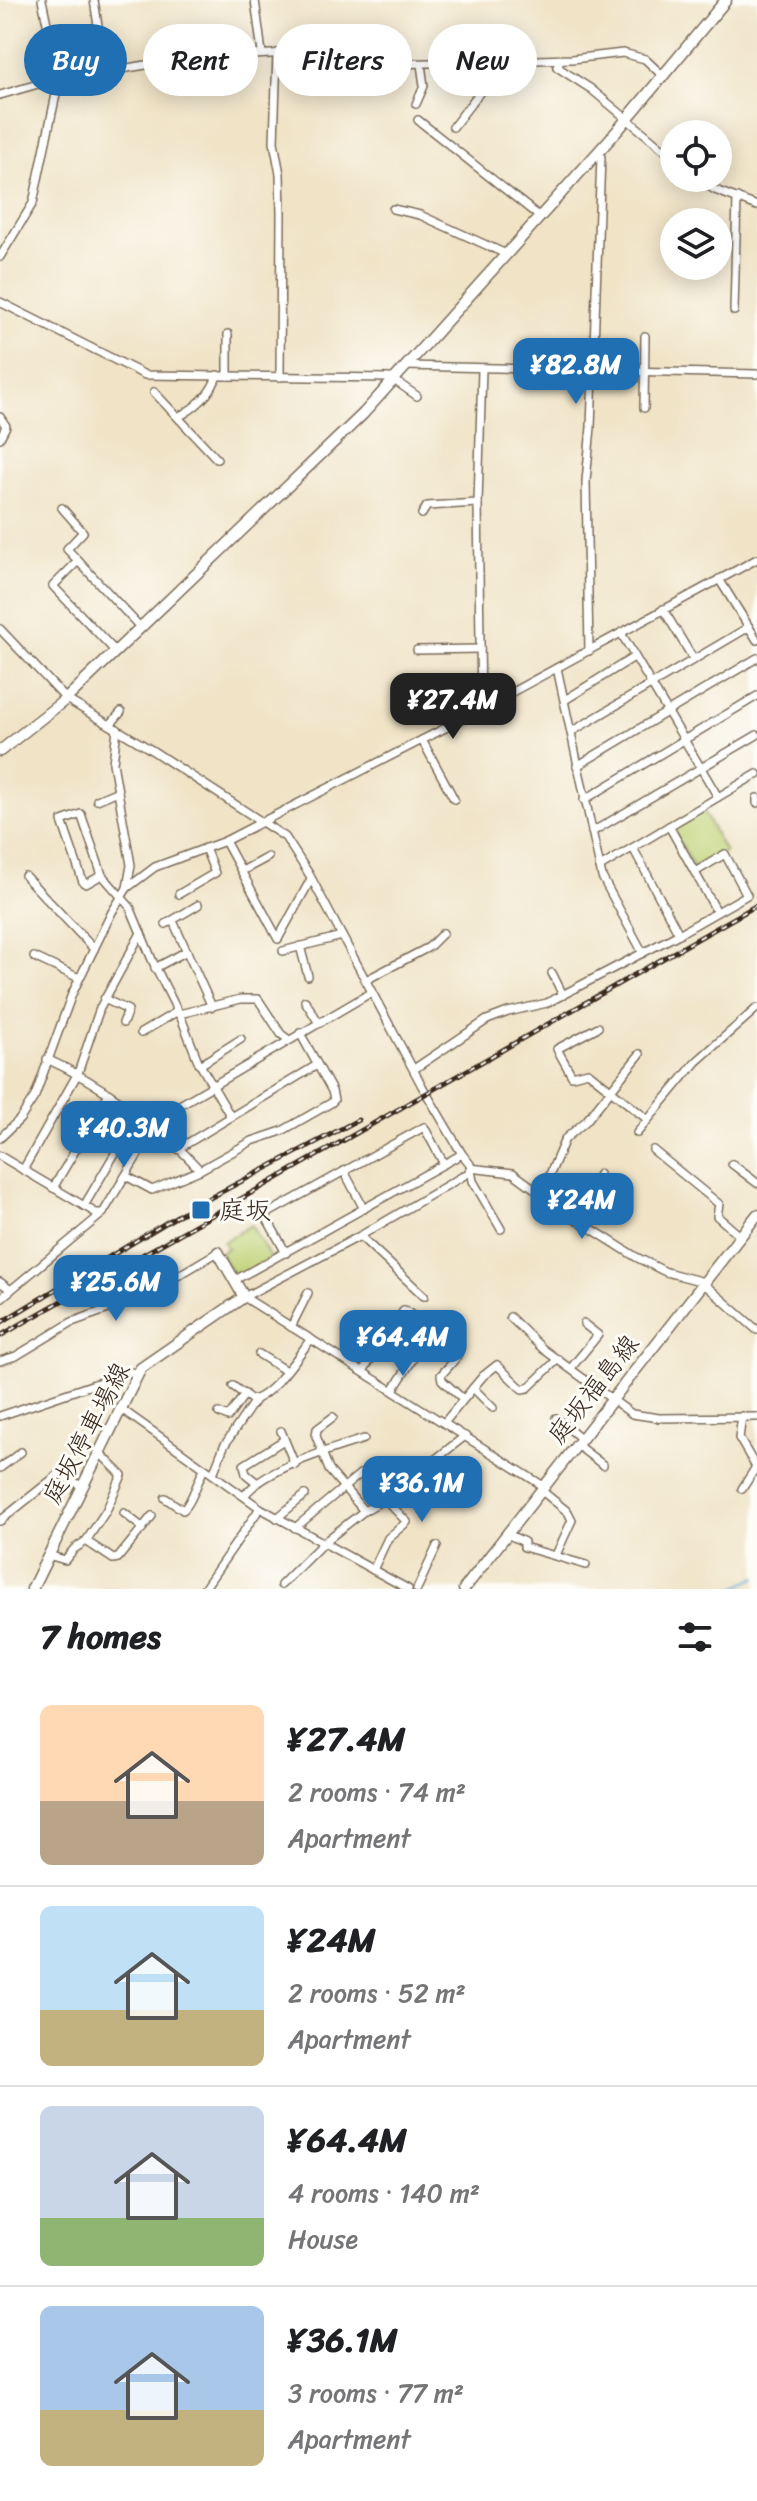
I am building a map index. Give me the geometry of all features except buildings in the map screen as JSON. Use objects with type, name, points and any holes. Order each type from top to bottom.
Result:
[{"type":"street","points":[[42,0],[47,24]]},
{"type":"street","points":[[94,0],[98,24]]},
{"type":"street","points":[[255,0],[262,53]]},
{"type":"street","points":[[0,751],[66,699],[339,439],[599,152],[726,0]]},
{"type":"street","points":[[127,68],[181,59],[274,53]]},
{"type":"street","points":[[537,61],[635,54],[663,76]]},
{"type":"street","points":[[560,60],[557,67],[591,89],[660,146]]},
{"type":"street","points":[[412,64],[428,64]]},
{"type":"street","points":[[416,104],[424,86],[421,64]]},
{"type":"street","points":[[0,95],[24,89]]},
{"type":"street","points":[[0,257],[33,203],[56,96]]},
{"type":"street","points":[[276,96],[274,142],[280,174],[281,213],[280,377]]},
{"type":"street","points":[[453,127],[477,96]]},
{"type":"street","points":[[418,120],[540,217]]},
{"type":"street","points":[[589,651],[586,496],[599,152]]},
{"type":"street","points":[[720,192],[757,206]]},
{"type":"street","points":[[734,311],[737,198]]},
{"type":"street","points":[[393,209],[420,215],[506,254]]},
{"type":"street","points":[[0,302],[145,375],[394,378],[417,396]]},
{"type":"street","points":[[228,334],[228,376]]},
{"type":"street","points":[[644,408],[645,336]]},
{"type":"street","points":[[405,366],[757,374]]},
{"type":"street","points":[[481,709],[478,503],[482,369]]},
{"type":"street","points":[[178,417],[205,396],[217,375]]},
{"type":"street","points":[[154,392],[217,459]]},
{"type":"street","points":[[0,417],[6,430],[0,438]]},
{"type":"street","points":[[422,514],[427,506],[478,503]]},
{"type":"street","points":[[62,508],[83,532],[67,549],[141,628]]},
{"type":"street","points":[[127,888],[155,867],[225,841],[481,709],[757,559]]},
{"type":"street","points":[[78,561],[53,586],[116,652]]},
{"type":"street","points":[[719,579],[757,640]]},
{"type":"street","points":[[663,609],[694,660]]},
{"type":"street","points":[[571,732],[749,627]]},
{"type":"street","points":[[0,629],[66,699],[285,837],[311,879],[501,1229]]},
{"type":"street","points":[[621,633],[718,797]]},
{"type":"street","points":[[417,650],[480,649]]},
{"type":"street","points":[[565,700],[634,657]]},
{"type":"street","points":[[577,766],[757,658]]},
{"type":"street","points":[[557,668],[600,867],[610,896],[643,953]]},
{"type":"street","points":[[584,800],[757,696]]},
{"type":"street","points":[[0,1138],[20,1119],[32,1101],[79,978],[127,888],[131,865],[113,756],[114,727],[121,712]]},
{"type":"street","points":[[592,832],[757,735]]},
{"type":"street","points":[[422,740],[454,799]]},
{"type":"street","points":[[600,867],[757,774]]},
{"type":"street","points":[[97,800],[118,791]]},
{"type":"street","points":[[102,875],[86,884],[83,882],[62,821],[81,814],[102,875],[123,896],[200,1065],[231,1117]]},
{"type":"street","points":[[669,826],[717,912]]},
{"type":"street","points":[[225,841],[278,939],[311,879]]},
{"type":"street","points":[[179,894],[215,873],[205,848]]},
{"type":"street","points":[[633,848],[679,934]]},
{"type":"street","points":[[414,1069],[487,1020],[547,1003],[747,895],[725,854],[695,872]]},
{"type":"street","points":[[242,871],[268,857]]},
{"type":"street","points":[[25,876],[94,949]]},
{"type":"street","points":[[198,905],[170,923],[187,951],[212,1007]]},
{"type":"street","points":[[23,1170],[78,1073],[104,999],[141,933]]},
{"type":"street","points":[[366,980],[429,947],[443,933]]},
{"type":"street","points":[[283,951],[342,936]]},
{"type":"street","points":[[300,946],[308,976]]},
{"type":"street","points":[[155,968],[187,951]]},
{"type":"street","points":[[34,957],[79,978]]},
{"type":"street","points":[[552,973],[563,995]]},
{"type":"street","points":[[0,1299],[103,1213],[161,1116],[372,992]]},
{"type":"street","points":[[104,999],[128,1010],[123,1023]]},
{"type":"street","points":[[141,1033],[178,1013],[241,999],[258,999],[281,1034],[289,1040]]},
{"type":"street","points":[[305,1001],[319,1023]]},
{"type":"street","points":[[637,1133],[696,1062],[757,1008]]},
{"type":"street","points":[[598,1027],[557,1049],[572,1076],[588,1072],[647,1119]]},
{"type":"street","points":[[126,1176],[152,1190],[200,1170],[252,1141],[282,1131],[331,1103],[333,1094],[300,1033]]},
{"type":"street","points":[[200,1065],[241,1039]]},
{"type":"street","points":[[542,1193],[565,1139],[586,1121],[640,1054]]},
{"type":"street","points":[[47,1059],[78,1073],[154,1128],[200,1170]]},
{"type":"street","points":[[178,1149],[317,1065]]},
{"type":"street","points":[[53,1188],[108,1095]]},
{"type":"street","points":[[84,1206],[137,1116]]},
{"type":"street","points":[[286,1253],[265,1215],[424,1127],[444,1164]]},
{"type":"street","points":[[653,1150],[719,1204],[717,1216],[740,1236]]},
{"type":"street","points":[[235,1280],[462,1154]]},
{"type":"street","points":[[0,1156],[96,1213],[103,1213]]},
{"type":"street","points":[[732,1164],[757,1183]]},
{"type":"street","points":[[244,1297],[360,1236],[470,1170],[513,1173],[576,1219],[650,1265],[703,1282],[757,1330]]},
{"type":"street","points":[[344,1171],[364,1209]]},
{"type":"street","points":[[576,1219],[599,1174]]},
{"type":"street","name":"庭坂福島線","points":[[464,1589],[757,1215]]},
{"type":"street","points":[[360,1236],[424,1296]]},
{"type":"street","points":[[0,1361],[16,1356],[72,1322],[142,1297],[218,1252],[244,1297],[465,1436],[543,1489],[568,1512],[572,1520],[556,1555]]},
{"type":"street","points":[[0,1282],[11,1290]]},
{"type":"street","points":[[291,1327],[308,1293]]},
{"type":"street","name":"庭坂停車場線","points":[[32,1589],[137,1373],[244,1297]]},
{"type":"street","points":[[363,1371],[404,1310],[432,1329]]},
{"type":"street","points":[[510,1317],[543,1349],[628,1412],[647,1417],[757,1417]]},
{"type":"street","points":[[349,1362],[373,1322]]},
{"type":"street","points":[[393,1390],[436,1323],[449,1333],[458,1350],[441,1377],[463,1399]]},
{"type":"street","points":[[571,1368],[598,1335],[584,1324]]},
{"type":"street","points":[[213,1474],[224,1444],[255,1400],[286,1371],[311,1339]]},
{"type":"street","points":[[259,1354],[286,1371]]},
{"type":"street","points":[[444,1423],[497,1365],[501,1365],[522,1389],[528,1388],[558,1359]]},
{"type":"street","points":[[1,1413],[130,1372],[137,1373]]},
{"type":"street","points":[[233,1386],[255,1400]]},
{"type":"street","points":[[473,1388],[493,1408]]},
{"type":"street","points":[[219,1413],[228,1417],[245,1394]]},
{"type":"street","points":[[120,1408],[260,1508],[408,1589]]},
{"type":"street","points":[[742,1416],[739,1438],[756,1467],[742,1489]]},
{"type":"street","points":[[333,1417],[315,1433],[329,1470],[364,1511]]},
{"type":"street","points":[[556,1418],[603,1465]]},
{"type":"street","points":[[256,1482],[246,1474],[244,1465],[282,1435],[295,1465]]},
{"type":"street","points":[[281,1585],[323,1543],[465,1436]]},
{"type":"street","points":[[244,1496],[256,1482],[322,1452],[364,1439]]},
{"type":"street","points":[[0,1468],[21,1452]]},
{"type":"street","points":[[48,1555],[65,1560],[86,1541],[106,1511],[122,1475],[99,1452]]},
{"type":"street","points":[[401,1463],[411,1479]]},
{"type":"street","points":[[165,1498],[183,1510],[191,1501],[192,1492],[204,1469]]},
{"type":"street","points":[[0,1521],[59,1474],[82,1486]]},
{"type":"street","points":[[295,1528],[360,1474]]},
{"type":"street","points":[[373,1570],[388,1538],[407,1522],[385,1499],[375,1475]]},
{"type":"street","points":[[277,1518],[305,1495]]},
{"type":"street","points":[[204,1589],[260,1508]]},
{"type":"street","points":[[124,1513],[143,1528]]},
{"type":"street","points":[[86,1541],[115,1560],[152,1516]]},
{"type":"street","points":[[507,1534],[524,1542],[524,1547],[586,1565]]},
{"type":"street","points":[[417,1589],[437,1546]]},
{"type":"green space","points":[[702,809],[725,852],[695,870],[672,827]]},
{"type":"green space","points":[[251,1225],[271,1259],[235,1278],[220,1253],[227,1248],[223,1242]]},
{"type":"waterway","points":[[733,1589],[757,1577]]},
{"type":"railway","points":[[0,1336],[757,905]]},
{"type":"railway","points":[[0,1323],[187,1210],[358,1120]]},
{"type":"place","name":"庭坂","points":[[201,1210]]}]
